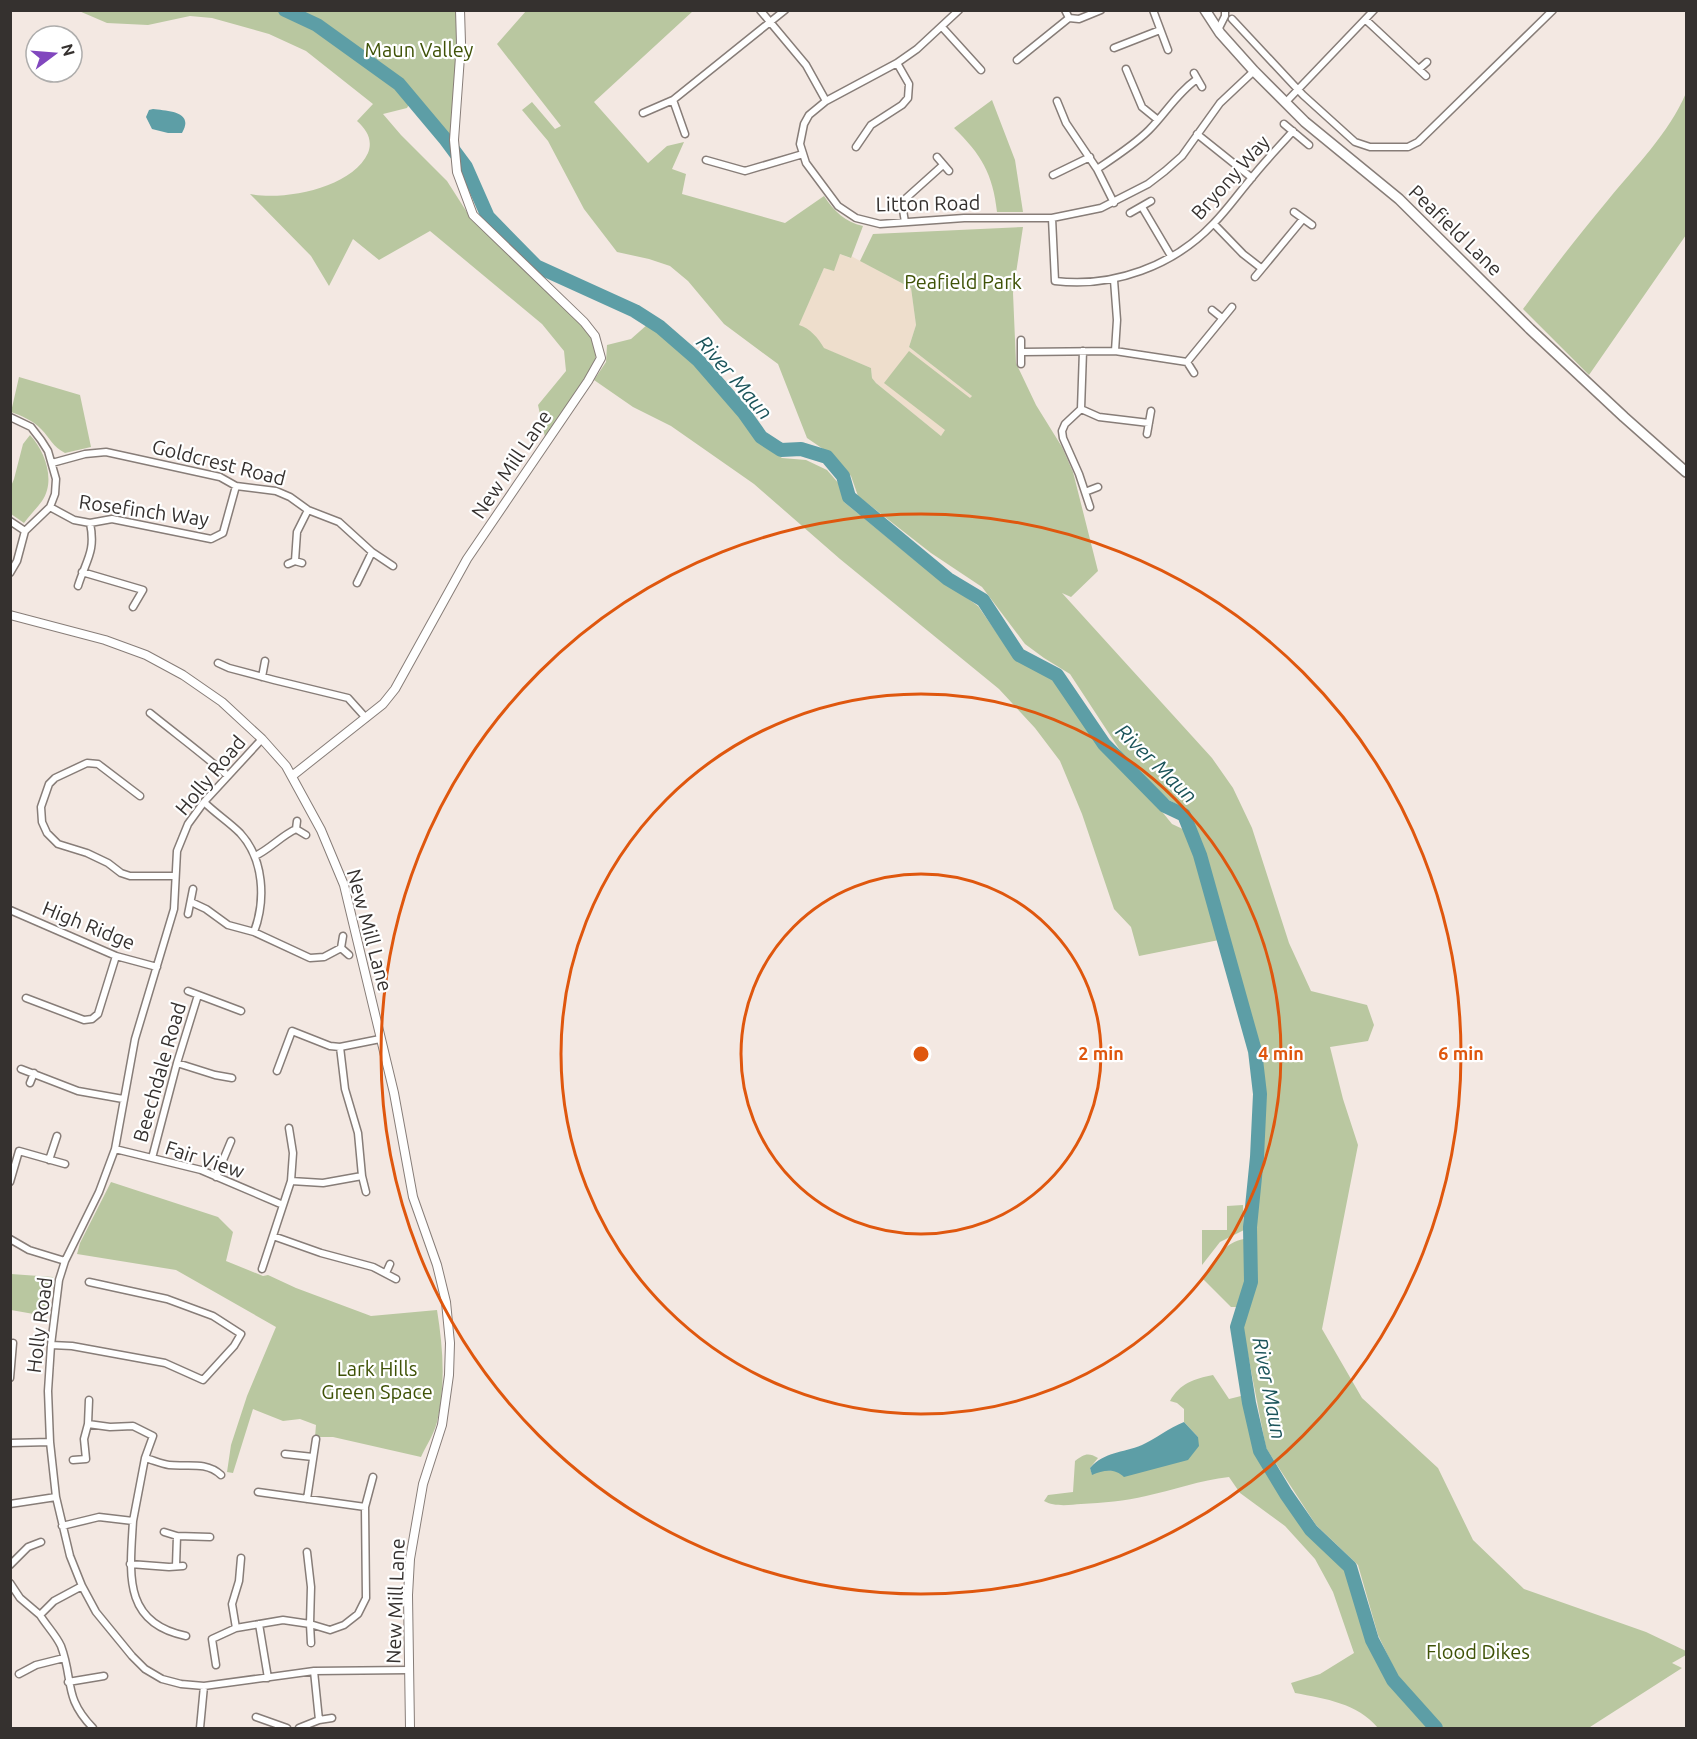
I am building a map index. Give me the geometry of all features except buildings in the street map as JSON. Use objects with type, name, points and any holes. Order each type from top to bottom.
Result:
[{"type":"main road","name":"Peafield Lane","points":[[1205,10],[1218,30],[1285,103],[1399,200],[1530,329],[1686,472]]},
{"type":"street","name":"New Mill Lane","points":[[410,1728],[410,1558],[423,1484],[442,1425],[449,1375],[450,1343],[446,1302],[437,1265],[413,1197],[393,1093],[344,885],[321,830],[292,776],[383,705],[395,689],[467,559],[588,381],[601,358],[595,336],[584,322],[473,214],[457,172],[454,140],[461,43],[460,10]]},
{"type":"street","points":[[760,10],[806,65],[826,101]]},
{"type":"street","points":[[643,113],[674,100],[785,10]]},
{"type":"street","points":[[706,160],[745,171],[803,154],[800,144],[804,124],[817,106],[897,63],[942,27],[959,10]]},
{"type":"street","points":[[1065,10],[1069,18]]},
{"type":"street","points":[[1017,60],[1069,18],[1079,19],[1101,10]]},
{"type":"street","points":[[1153,10],[1168,50]]},
{"type":"street","points":[[1218,30],[1223,22],[1225,10]]},
{"type":"street","points":[[1285,103],[1374,10]]},
{"type":"street","points":[[1232,19],[1297,89],[1355,142],[1362,146],[1408,147],[1418,142],[1552,10]]},
{"type":"street","points":[[1366,20],[1426,76]]},
{"type":"street","points":[[942,27],[981,70]]},
{"type":"street","points":[[1114,48],[1160,30]]},
{"type":"street","points":[[1419,69],[1426,62]]},
{"type":"street","points":[[856,147],[871,125],[902,105],[908,98],[909,84],[897,63]]},
{"type":"street","points":[[1126,69],[1142,107],[1158,120]]},
{"type":"street","name":"Litton Road","points":[[803,154],[806,163],[845,213],[856,219],[880,224],[964,218],[1052,218],[1085,212],[1114,203],[1148,184],[1165,171],[1182,156],[1220,103],[1254,71]]},
{"type":"street","points":[[1130,80],[1138,76]]},
{"type":"street","points":[[1097,169],[1148,131],[1196,76],[1202,87]]},
{"type":"street","points":[[674,100],[685,134]]},
{"type":"street","points":[[1058,101],[1066,123],[1097,169],[1114,203]]},
{"type":"street","points":[[1053,113],[1060,110]]},
{"type":"street","name":"Bryony Way","points":[[1284,124],[1309,145]]},
{"type":"street","name":"Bryony Way","points":[[1052,218],[1055,281],[1069,283],[1114,280],[1149,268],[1188,245],[1214,224],[1293,131]]},
{"type":"street","points":[[1197,134],[1252,178]]},
{"type":"street","points":[[937,157],[949,171]]},
{"type":"street","points":[[1053,175],[1090,158]]},
{"type":"street","points":[[905,222],[904,200],[943,165]]},
{"type":"street","points":[[1060,173],[1064,180]]},
{"type":"street","points":[[1130,213],[1151,201]]},
{"type":"street","points":[[1142,207],[1171,256]]},
{"type":"street","points":[[1294,212],[1312,225]]},
{"type":"street","points":[[1255,277],[1303,219]]},
{"type":"street","points":[[1214,224],[1243,254],[1261,268]]},
{"type":"street","points":[[1114,280],[1117,320],[1115,351]]},
{"type":"street","points":[[1187,362],[1232,307]]},
{"type":"street","points":[[1212,310],[1222,318]]},
{"type":"street","points":[[1021,364],[1022,340]]},
{"type":"street","points":[[1083,351],[1081,409],[1065,424],[1062,431],[1090,507]]},
{"type":"street","points":[[1022,352],[1115,351],[1187,362]]},
{"type":"street","points":[[1187,362],[1194,374]]},
{"type":"street","points":[[1081,409],[1099,417],[1149,423]]},
{"type":"street","points":[[1148,434],[1151,411]]},
{"type":"street","points":[[10,417],[24,422],[45,446],[56,479],[55,494],[50,507],[25,531],[17,561],[10,573]]},
{"type":"street","name":"Goldcrest Road","points":[[52,463],[85,454],[106,452],[220,477],[236,486],[276,491],[290,497],[308,510],[339,522],[372,552],[393,566]]},
{"type":"street","name":"Rosefinch Way","points":[[50,507],[74,520],[90,523],[112,519],[211,539],[223,533],[236,486]]},
{"type":"street","points":[[1084,492],[1098,487]]},
{"type":"street","points":[[288,564],[299,562],[297,532],[308,510]]},
{"type":"street","points":[[10,521],[25,531]]},
{"type":"street","points":[[78,586],[91,554],[93,540],[90,523]]},
{"type":"street","points":[[357,583],[372,552]]},
{"type":"street","points":[[82,572],[143,590],[133,607]]},
{"type":"street","points":[[10,615],[105,640],[146,655],[183,675],[222,702],[262,739],[292,776]]},
{"type":"street","points":[[262,677],[265,662]]},
{"type":"street","points":[[218,663],[262,677],[348,698],[366,718]]},
{"type":"street","points":[[150,713],[194,746],[228,776]]},
{"type":"street","name":"Holly Road","points":[[262,739],[204,802],[188,824],[177,851],[174,909],[135,1039],[115,1149],[99,1192],[65,1261],[55,1303],[48,1391],[50,1442],[56,1497],[62,1526],[81,1586],[96,1612],[107,1628],[145,1669],[171,1682],[204,1686],[314,1671],[410,1670]]},
{"type":"street","points":[[140,796],[98,764],[87,763],[55,778],[48,784],[42,807],[42,822],[47,833],[58,844],[87,853],[108,863],[121,873],[130,876],[175,876]]},
{"type":"street","points":[[204,802],[241,834],[255,856],[261,879],[262,901],[254,932]]},
{"type":"street","points":[[296,829],[297,820]]},
{"type":"street","points":[[255,856],[269,849],[287,833],[296,829]]},
{"type":"street","points":[[296,829],[306,835]]},
{"type":"street","points":[[188,914],[193,889]]},
{"type":"street","points":[[191,902],[206,909],[228,925],[254,932],[310,958],[324,957],[341,948]]},
{"type":"street","name":"High Ridge","points":[[10,910],[117,956],[157,967]]},
{"type":"street","points":[[341,948],[343,936]]},
{"type":"street","points":[[341,948],[349,955]]},
{"type":"street","points":[[26,998],[84,1020],[92,1019],[98,1014],[117,956]]},
{"type":"street","name":"Beechdale Road","points":[[188,991],[241,1011]]},
{"type":"street","name":"Beechdale Road","points":[[152,1158],[198,995]]},
{"type":"street","points":[[277,1071],[292,1031],[330,1046],[340,1047],[380,1039]]},
{"type":"street","points":[[340,1047],[345,1089],[358,1133],[362,1176],[366,1192]]},
{"type":"street","points":[[177,1063],[232,1078]]},
{"type":"street","points":[[21,1069],[78,1091],[123,1099]]},
{"type":"street","points":[[30,1083],[34,1073]]},
{"type":"street","points":[[262,1269],[291,1181],[293,1153],[289,1128]]},
{"type":"street","points":[[49,1160],[57,1136]]},
{"type":"street","points":[[216,1177],[231,1141]]},
{"type":"street","name":"Fair View","points":[[115,1149],[201,1170],[283,1205]]},
{"type":"street","points":[[10,1182],[19,1151],[65,1164]]},
{"type":"street","points":[[291,1181],[323,1183],[362,1176]]},
{"type":"street","points":[[273,1236],[321,1253],[373,1267],[396,1279]]},
{"type":"street","points":[[10,1239],[29,1250],[65,1261]]},
{"type":"street","points":[[386,1273],[390,1264]]},
{"type":"street","points":[[51,1345],[72,1346],[165,1363],[203,1380],[234,1346],[241,1334],[213,1316],[167,1299],[89,1282]]},
{"type":"street","points":[[10,1378],[13,1343]]},
{"type":"street","points":[[73,1460],[86,1459],[84,1439],[88,1424],[89,1400]]},
{"type":"street","points":[[88,1424],[110,1427],[133,1426],[153,1436],[145,1458],[133,1521],[130,1564],[132,1582],[137,1602],[146,1616],[159,1628],[186,1636]]},
{"type":"street","points":[[307,1499],[316,1439]]},
{"type":"street","points":[[10,1443],[50,1442]]},
{"type":"street","points":[[285,1454],[313,1457]]},
{"type":"street","points":[[145,1458],[166,1465],[197,1465],[216,1470],[221,1475]]},
{"type":"street","points":[[216,1665],[212,1639],[236,1628],[283,1620],[330,1630],[344,1625],[358,1614],[366,1598],[365,1508],[373,1477]]},
{"type":"street","points":[[258,1492],[365,1508]]},
{"type":"street","points":[[10,1504],[56,1497]]},
{"type":"street","points":[[62,1526],[99,1517],[133,1521]]},
{"type":"street","points":[[164,1532],[177,1536],[210,1537]]},
{"type":"street","points":[[130,1564],[180,1566],[177,1536]]},
{"type":"street","points":[[11,1562],[28,1547],[41,1542]]},
{"type":"street","points":[[308,1552],[311,1587],[311,1643]]},
{"type":"street","points":[[236,1628],[232,1604],[239,1581],[241,1558]]},
{"type":"street","points":[[11,1586],[20,1598],[40,1615],[60,1644],[73,1702],[82,1717],[93,1728]]},
{"type":"street","points":[[40,1615],[54,1601],[81,1586]]},
{"type":"street","points":[[259,1623],[268,1678]]},
{"type":"street","points":[[19,1674],[36,1665],[64,1658]]},
{"type":"street","points":[[314,1671],[319,1720]]},
{"type":"street","points":[[68,1682],[104,1676]]},
{"type":"street","points":[[200,1728],[204,1686]]},
{"type":"street","points":[[256,1717],[287,1728]]},
{"type":"street","points":[[298,1728],[332,1718]]},
{"type":"shaded area","points":[[840,254],[850,258],[851,256],[911,288],[916,325],[909,347],[972,396],[941,436],[876,383],[872,378],[871,368],[823,348],[798,326],[824,268]]},
{"type":"green space","name":"Maun Valley","points":[[452,10],[460,14],[452,143],[421,102],[385,71],[319,22],[289,11]]},
{"type":"green space","points":[[79,11],[284,11],[320,30],[413,97],[407,108],[383,114],[447,181],[470,217],[588,329],[592,339],[596,351],[594,366],[545,437],[538,405],[566,371],[564,351],[542,324],[430,231],[379,260],[353,239],[329,286],[311,256],[250,194],[264,196],[298,193],[333,183],[348,175],[360,165],[368,153],[370,144],[368,136],[357,121],[373,104],[306,51],[269,34],[212,18],[190,16],[148,25],[107,23]]},
{"type":"green space","name":"Flood Dikes","points":[[526,11],[693,11],[594,102],[648,163],[667,146],[684,142],[672,169],[686,174],[682,194],[785,223],[824,196],[840,215],[863,226],[851,258],[840,254],[834,271],[824,268],[799,325],[807,328],[824,348],[871,368],[872,378],[876,383],[941,436],[945,430],[884,383],[909,351],[970,398],[972,396],[909,347],[916,325],[911,288],[860,261],[873,234],[1023,227],[1013,293],[1016,363],[1036,405],[1062,447],[1073,472],[1098,571],[1071,597],[1062,593],[1212,758],[1233,788],[1252,828],[1289,943],[1311,991],[1367,1005],[1374,1025],[1368,1041],[1330,1047],[1358,1145],[1322,1329],[1362,1398],[1438,1468],[1473,1540],[1524,1589],[1646,1632],[1686,1651],[1686,1655],[1672,1663],[1682,1668],[1590,1727],[1593,1728],[1445,1728],[1439,1726],[1398,1677],[1378,1635],[1358,1565],[1316,1525],[1266,1448],[1243,1329],[1253,1269],[1264,1086],[1254,1034],[1227,927],[1190,812],[1169,800],[1129,764],[1070,674],[1025,644],[982,587],[931,553],[858,496],[851,476],[829,453],[807,438],[778,364],[724,324],[688,281],[670,266],[617,252],[584,209],[548,141],[522,110],[532,102],[555,129],[561,126],[497,44]]},
{"type":"green space","points":[[1686,93],[1686,235],[1589,375],[1523,309],[1661,136]]},
{"type":"green space","points":[[992,100],[1015,160],[1023,212],[997,212],[992,186],[984,166],[972,147],[954,128]]},
{"type":"green space","points":[[648,324],[691,362],[736,410],[759,441],[782,458],[806,460],[827,470],[840,485],[844,502],[916,561],[978,606],[1013,656],[1057,678],[1099,744],[1151,798],[1172,824],[1187,831],[1200,866],[1219,940],[1139,956],[1131,927],[1114,909],[1082,814],[1060,761],[1035,728],[999,689],[840,559],[754,484],[671,426],[633,407],[594,380],[606,362],[607,345],[631,339]]},
{"type":"green space","points":[[19,377],[80,395],[91,447],[65,453],[34,423],[11,412]]},
{"type":"green space","points":[[30,435],[40,449],[47,466],[48,484],[42,501],[24,523],[11,514],[11,486],[23,444]]},
{"type":"green space","name":"Lark Hills Green Space","points":[[111,1182],[218,1217],[233,1232],[226,1261],[263,1276],[268,1275],[371,1316],[437,1310],[442,1352],[442,1394],[436,1426],[421,1457],[333,1437],[315,1437],[316,1425],[300,1419],[283,1421],[253,1409],[233,1473],[227,1472],[231,1445],[247,1396],[276,1327],[176,1270],[77,1254],[80,1243]]},
{"type":"green space","points":[[1243,1205],[1244,1230],[1220,1242],[1202,1265],[1202,1230],[1227,1230],[1227,1206]]},
{"type":"green space","points":[[1244,1239],[1247,1288],[1241,1307],[1231,1307],[1203,1279],[1215,1259],[1230,1244]]},
{"type":"green space","points":[[11,1274],[53,1277],[45,1316],[11,1310]]},
{"type":"green space","points":[[1213,1375],[1229,1399],[1241,1396],[1257,1453],[1310,1537],[1348,1570],[1369,1643],[1400,1694],[1429,1728],[1378,1728],[1361,1713],[1340,1703],[1295,1693],[1291,1683],[1320,1674],[1354,1653],[1333,1592],[1315,1559],[1285,1526],[1240,1493],[1229,1477],[1138,1498],[1062,1505],[1044,1501],[1048,1495],[1073,1492],[1075,1461],[1084,1455],[1089,1454],[1098,1458],[1090,1468],[1092,1474],[1102,1470],[1118,1471],[1198,1437],[1184,1422],[1184,1409],[1170,1401],[1183,1386]]},
{"type":"water","points":[[149,110],[182,116],[185,126],[182,133],[168,133],[152,129],[146,117]]},
{"type":"water","points":[[1184,1422],[1198,1437],[1199,1446],[1188,1460],[1124,1477],[1117,1472],[1109,1471],[1092,1475],[1090,1468],[1101,1459],[1142,1445]]},
{"type":"waterway","name":"River Maun","points":[[285,10],[317,25],[399,84],[466,167],[488,217],[536,266],[635,311],[660,327],[698,360],[744,413],[761,437],[781,450],[801,449],[827,457],[843,476],[849,497],[948,579],[983,600],[1019,655],[1057,675],[1104,744],[1165,806],[1184,815],[1200,855],[1255,1051],[1260,1094],[1250,1227],[1251,1282],[1237,1327],[1249,1403],[1260,1451],[1311,1530],[1350,1567],[1372,1640],[1393,1680],[1436,1728]]},
{"type":"park label","name":"Peafield Park","points":[[963,281]]}]
